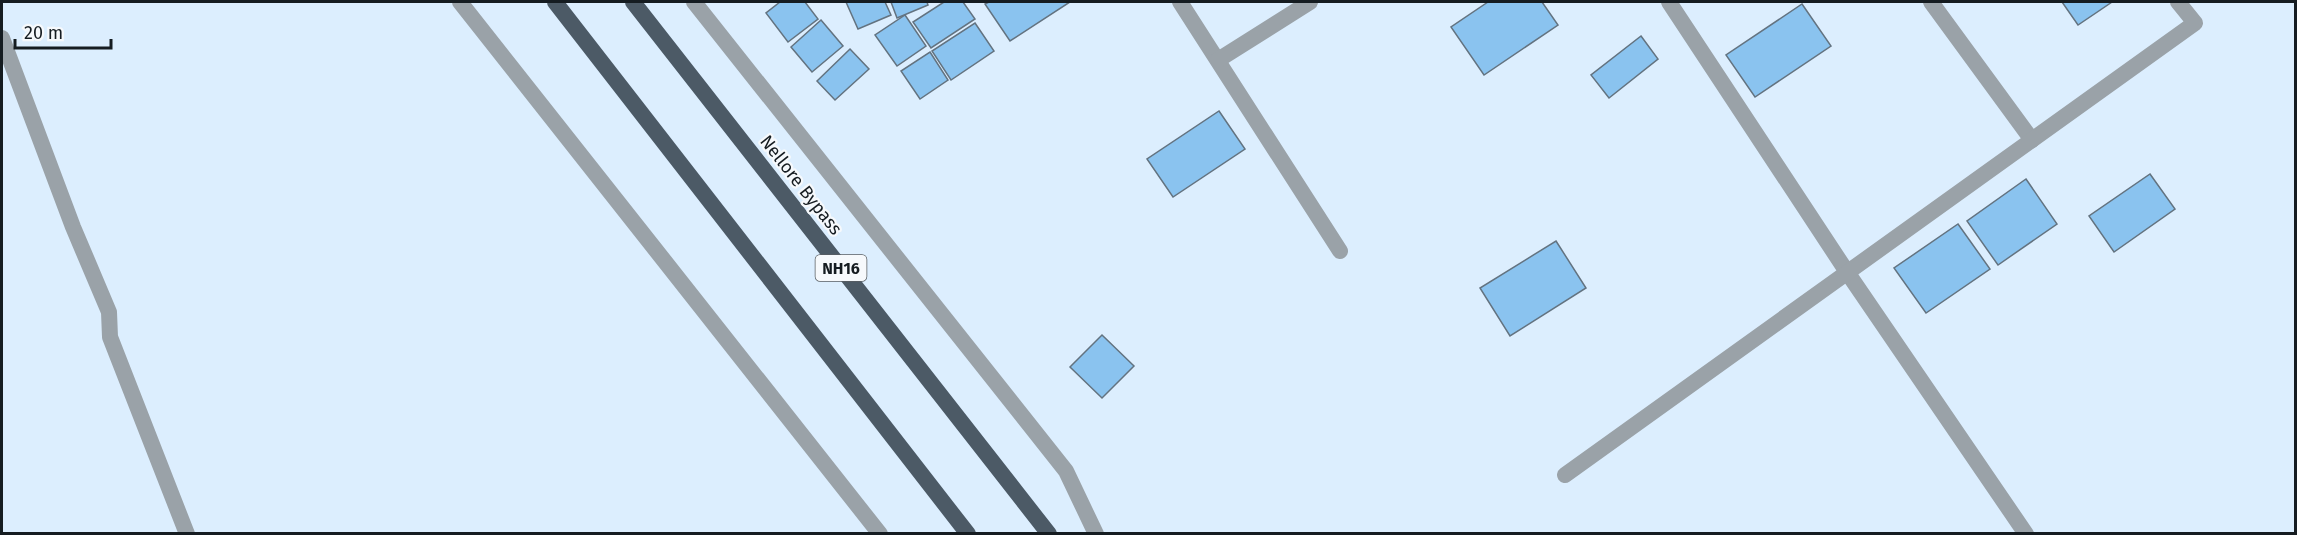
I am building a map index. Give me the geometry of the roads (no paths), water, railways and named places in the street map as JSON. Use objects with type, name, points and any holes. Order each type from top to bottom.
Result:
[{"type":"highway","points":[[555,2],[968,534]]},
{"type":"highway","name":"Nellore Bypass","points":[[633,2],[1049,534]]},
{"type":"street","points":[[460,2],[880,534]]},
{"type":"street","points":[[694,2],[1066,471],[1096,534]]},
{"type":"street","points":[[1180,2],[1340,251]]},
{"type":"street","points":[[1218,60],[1310,2]]},
{"type":"street","points":[[1669,2],[1847,272],[2026,534]]},
{"type":"street","points":[[1931,2],[2032,140]]},
{"type":"street","points":[[1565,475],[2195,23],[2178,2]]},
{"type":"street","points":[[2,38],[73,227],[109,312],[110,337],[187,534]]}]
